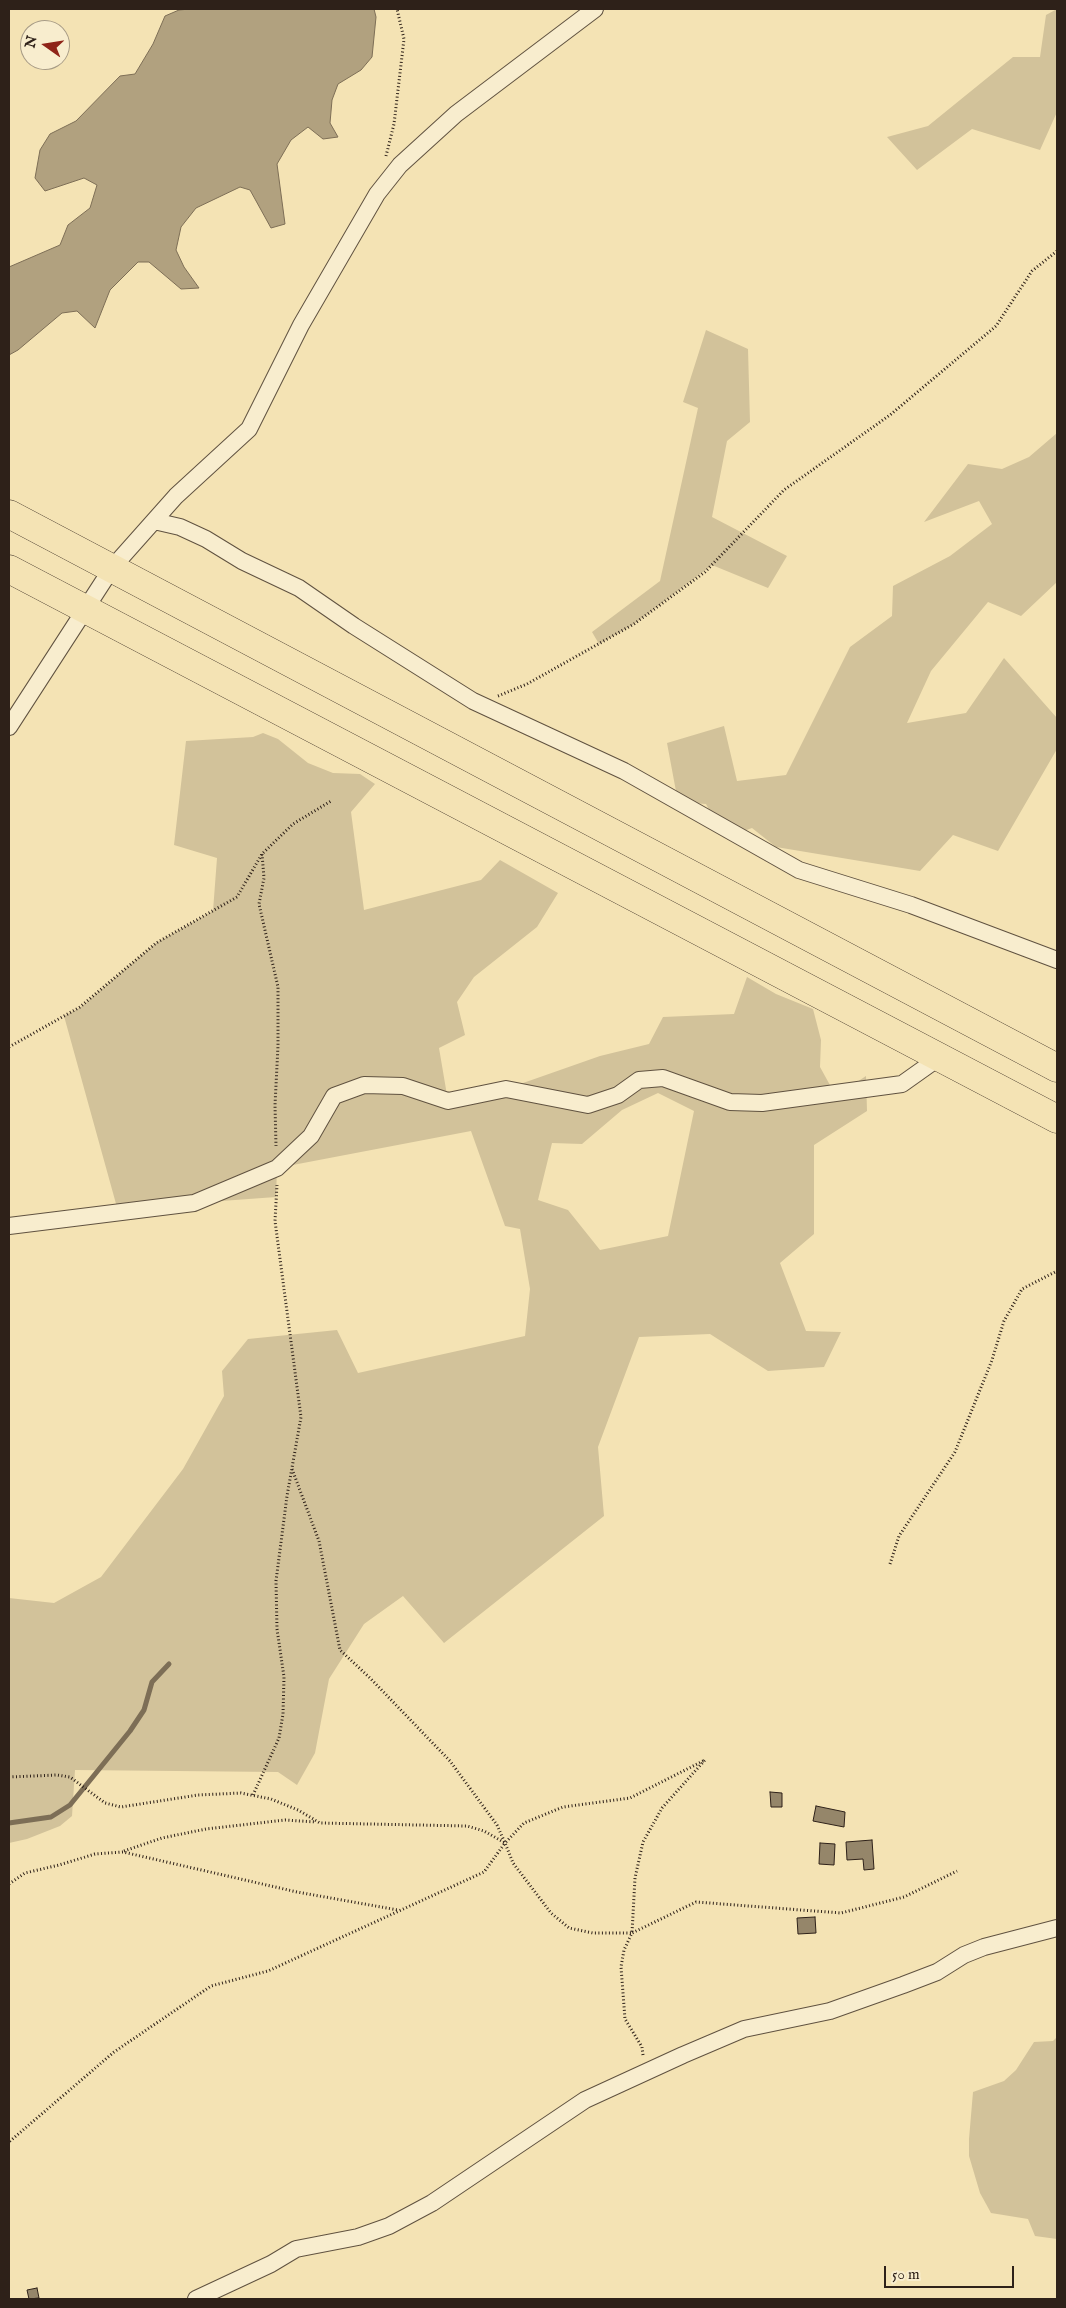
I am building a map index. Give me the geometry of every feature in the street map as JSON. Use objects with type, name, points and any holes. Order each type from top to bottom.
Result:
[{"type":"highway","points":[[9,514],[1057,1068]]},
{"type":"highway","points":[[9,569],[1057,1119]]},
{"type":"street","points":[[9,725],[112,568],[176,496],[249,429],[300,324],[377,194],[400,165],[456,114],[595,9]]},
{"type":"street","points":[[154,521],[180,527],[206,539],[242,561],[298,588],[354,626],[473,701],[624,771],[799,870],[911,905],[1057,960]]},
{"type":"street","points":[[9,1226],[194,1202],[277,1168],[311,1136],[334,1096],[364,1085],[403,1086],[448,1101],[506,1089],[588,1105],[618,1094],[639,1080],[663,1078],[730,1102],[762,1103],[902,1084],[940,1057]]},
{"type":"street","points":[[196,2299],[271,2264],[296,2249],[358,2236],[389,2226],[432,2203],[585,2100],[744,2028],[830,2011],[937,1972],[964,1955],[984,1947],[1057,1928]]},
{"type":"path","points":[[386,159],[394,124],[404,39],[397,9]]},
{"type":"path","points":[[473,701],[491,698],[527,684],[634,624],[705,572],[784,490],[890,415],[996,326],[1032,271],[1057,251]]},
{"type":"path","points":[[9,1048],[80,1007],[156,943],[237,897],[262,854],[293,824],[331,801]]},
{"type":"path","points":[[253,1795],[279,1738],[283,1714],[284,1677],[277,1629],[276,1581],[301,1417],[275,1220],[277,1168],[274,1106],[278,1046],[278,986],[259,904],[264,878],[262,854]]},
{"type":"path","points":[[890,1564],[899,1536],[955,1452],[992,1360],[1004,1321],[1022,1289],[1057,1271]]},
{"type":"path","points":[[292,1469],[319,1541],[340,1650],[370,1678],[450,1761],[497,1825],[518,1870],[552,1913],[569,1928],[593,1933],[632,1933],[696,1902],[841,1912],[904,1897],[957,1872]]},
{"type":"path","points":[[9,2142],[114,2052],[211,1986],[268,1970],[484,1872],[505,1843],[524,1823],[563,1808],[630,1798],[705,1760],[662,1808],[643,1842],[635,1878],[632,1933],[624,1950],[621,1967],[625,2019],[642,2047],[644,2058],[638,2075]]},
{"type":"path","points":[[9,1778],[57,1775],[70,1777],[105,1803],[121,1807],[198,1795],[241,1793],[271,1800],[298,1810],[320,1822]]},
{"type":"path","points":[[9,1884],[25,1873],[59,1866],[95,1854],[123,1852],[162,1838],[206,1829],[285,1820],[467,1826],[505,1843]]},
{"type":"path","points":[[123,1852],[297,1892],[398,1910]]},
{"type":"shaded area","points":[[374,9],[376,17],[372,57],[361,70],[338,84],[332,100],[330,123],[338,137],[323,139],[308,127],[291,140],[277,164],[285,224],[271,228],[250,190],[240,187],[196,208],[181,227],[176,250],[184,267],[199,288],[181,289],[149,262],[138,262],[110,290],[95,328],[77,311],[62,313],[18,350],[9,355],[9,267],[60,245],[68,225],[90,208],[97,185],[84,178],[45,191],[35,178],[40,150],[50,134],[76,121],[120,76],[135,74],[153,44],[165,16],[179,10]]},
{"type":"shaded area","points":[[1057,9],[1057,112],[1040,150],[972,129],[917,170],[887,137],[928,126],[1013,57],[1040,57],[1046,15]]},
{"type":"shaded area","points":[[706,330],[748,349],[750,422],[727,441],[712,517],[787,556],[768,588],[712,565],[634,624],[599,644],[592,632],[660,581],[698,408],[683,402]]},
{"type":"shaded area","points":[[1057,433],[1057,582],[1021,616],[988,602],[931,671],[907,723],[966,713],[1004,658],[1057,718],[1057,749],[998,851],[953,835],[920,871],[776,847],[752,828],[724,838],[706,804],[678,802],[667,743],[724,726],[737,781],[786,775],[850,647],[892,616],[893,586],[950,556],[992,524],[979,501],[924,522],[968,464],[1002,469],[1029,457]]},
{"type":"shaded area","points":[[263,733],[278,739],[308,763],[333,773],[360,774],[375,784],[351,812],[364,910],[481,880],[500,860],[558,893],[537,927],[474,977],[457,1002],[465,1035],[439,1048],[448,1101],[506,1089],[600,1056],[649,1044],[663,1017],[734,1014],[747,977],[776,994],[813,1009],[821,1040],[820,1067],[836,1096],[866,1076],[867,1111],[814,1145],[814,1234],[780,1263],[806,1331],[841,1332],[824,1367],[768,1371],[710,1334],[639,1337],[598,1447],[604,1516],[444,1643],[403,1596],[364,1624],[329,1679],[315,1753],[297,1785],[278,1772],[75,1770],[72,1816],[60,1826],[27,1839],[9,1843],[9,1598],[54,1603],[101,1577],[183,1469],[224,1396],[222,1371],[248,1339],[337,1330],[358,1373],[525,1336],[530,1289],[520,1229],[505,1226],[471,1131],[277,1168],[276,1197],[118,1211],[64,1016],[81,1007],[156,943],[213,911],[217,858],[174,845],[186,741],[253,737]],"holes":[[[658,1093],[694,1111],[668,1236],[600,1250],[568,1210],[538,1200],[552,1143],[582,1144],[622,1110]]]},
{"type":"shaded area","points":[[1057,2037],[1057,2239],[1035,2236],[1028,2219],[991,2213],[980,2193],[969,2156],[969,2139],[973,2092],[1004,2081],[1016,2070],[1034,2042],[1053,2041]]},
{"type":"building","points":[[770,1792],[782,1793],[782,1807],[771,1807]]},
{"type":"building","points":[[816,1806],[845,1812],[844,1827],[813,1821]]},
{"type":"building","points":[[872,1840],[874,1869],[864,1870],[863,1859],[847,1860],[846,1842]]},
{"type":"building","points":[[820,1843],[835,1844],[834,1865],[819,1864]]},
{"type":"building","points":[[815,1917],[816,1933],[798,1934],[797,1918]]},
{"type":"building","points":[[37,2288],[39,2298],[29,2299],[27,2290]]},
{"type":"waterway","points":[[9,1823],[51,1817],[70,1805],[130,1731],[144,1710],[152,1682],[169,1664]]}]
